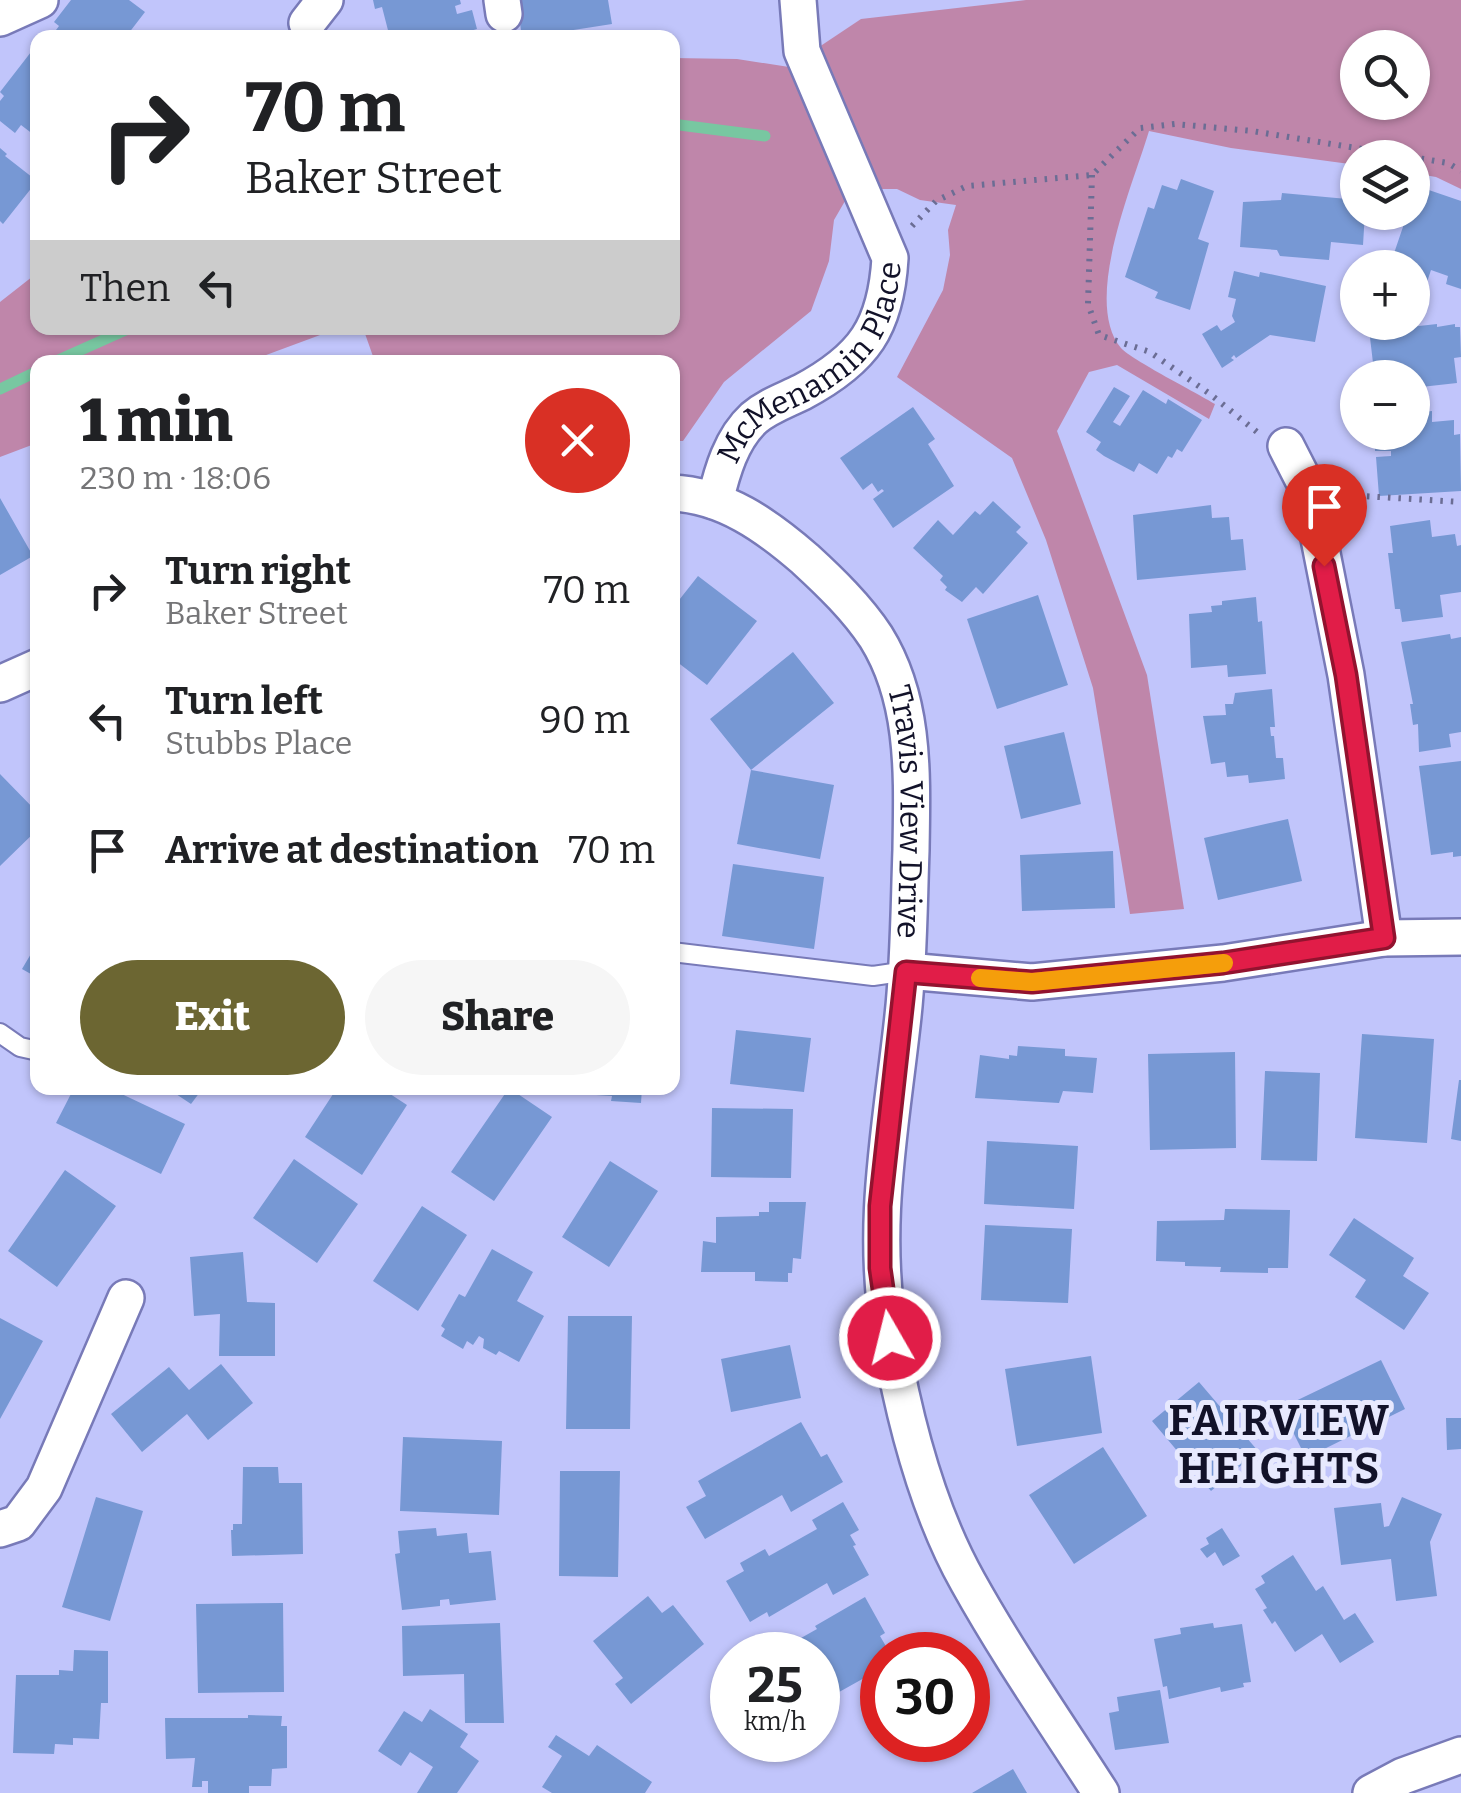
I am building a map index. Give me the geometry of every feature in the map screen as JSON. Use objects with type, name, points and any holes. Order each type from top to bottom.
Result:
[{"type":"street","points":[[0,18],[40,0]]},
{"type":"street","name":"McMenamin Place","points":[[715,501],[722,473],[744,428],[757,415],[826,378],[868,338],[881,318],[888,293],[890,258],[802,51],[798,0]]},
{"type":"street","points":[[1286,446],[1310,493],[1346,675],[1384,938]]},
{"type":"street","name":"Travis View Drive","points":[[680,494],[715,501],[779,536],[832,584],[876,637],[893,674],[906,718],[913,768],[906,972],[880,1206],[880,1268],[902,1404],[932,1500],[966,1580],[1100,1793]]},
{"type":"street","points":[[0,684],[30,670]]},
{"type":"street","points":[[906,972],[1032,982],[1223,963],[1384,938],[1461,937]]},
{"type":"street","points":[[0,1529],[18,1523],[44,1488],[126,1298]]},
{"type":"street","points":[[1371,1793],[1461,1755]]},
{"type":"lane","points":[[680,953],[873,976],[906,972]]},
{"type":"lane","points":[[0,1032],[30,1049]]},
{"type":"path","points":[[890,258],[915,221],[936,201],[967,186],[1092,175],[1140,128],[1175,124],[1272,134],[1448,163],[1461,171]]},
{"type":"path","points":[[1092,175],[1088,304],[1100,334],[1150,352],[1250,428],[1286,446]]},
{"type":"path","points":[[1310,493],[1461,502]]},
{"type":"shaded area","points":[[1026,0],[1461,0],[1461,189],[1430,176],[1430,140],[1340,140],[1340,163],[1231,148],[1149,131],[1123,211],[1109,273],[1110,327],[1127,353],[1215,404],[1209,419],[1117,365],[1089,372],[1057,431],[1147,675],[1184,909],[1130,914],[1093,688],[1046,540],[1012,458],[897,377],[943,290],[950,255],[948,230],[956,205],[920,200],[897,189],[873,189],[845,201],[834,220],[829,261],[811,311],[724,382],[683,441],[680,355],[373,355],[365,335],[680,335],[680,58],[737,59],[789,67],[861,19]]},
{"type":"shaded area","points":[[30,278],[30,335],[320,335],[266,355],[30,355],[30,446],[0,457],[0,302]]},
{"type":"building","points":[[71,0],[129,0],[145,12],[131,30],[56,30],[59,26],[54,22]]},
{"type":"building","points":[[373,0],[460,0],[461,4],[455,6],[457,14],[472,10],[477,29],[388,30],[382,7],[375,9]]},
{"type":"building","points":[[517,0],[608,0],[612,24],[573,30],[521,30]]},
{"type":"building","points":[[30,53],[30,132],[21,125],[15,133],[0,121],[0,101],[4,96],[0,92]]},
{"type":"building","points":[[0,148],[30,176],[30,190],[3,224]]},
{"type":"building","points":[[1181,179],[1214,191],[1198,239],[1209,243],[1190,310],[1155,298],[1158,292],[1125,277],[1148,207],[1154,209],[1162,185],[1177,190]]},
{"type":"building","points":[[1430,190],[1461,201],[1461,289],[1446,284],[1448,276],[1431,270],[1430,273],[1430,250],[1395,250],[1402,230],[1430,230]]},
{"type":"building","points":[[1282,193],[1340,198],[1340,230],[1364,230],[1363,245],[1331,242],[1329,260],[1280,256],[1277,250],[1240,247],[1243,202],[1281,200]]},
{"type":"building","points":[[1234,271],[1259,277],[1260,272],[1326,286],[1315,342],[1270,335],[1236,358],[1234,355],[1234,360],[1222,368],[1202,334],[1217,325],[1221,331],[1235,322],[1232,316],[1236,299],[1228,297]]},
{"type":"building","points":[[1430,325],[1460,327],[1461,357],[1454,358],[1457,383],[1430,386],[1430,360],[1373,360],[1370,340],[1430,340]]},
{"type":"building","points":[[1114,387],[1130,396],[1113,422],[1120,426],[1143,390],[1166,404],[1168,399],[1202,420],[1182,452],[1177,449],[1172,458],[1168,456],[1157,474],[1139,463],[1134,472],[1104,456],[1096,450],[1101,442],[1086,432]]},
{"type":"building","points":[[913,407],[935,439],[928,444],[954,486],[893,528],[873,499],[884,491],[878,492],[872,483],[863,490],[840,458]]},
{"type":"building","points":[[1430,411],[1432,422],[1454,420],[1454,435],[1460,434],[1461,491],[1379,496],[1376,457],[1391,456],[1391,451],[1375,450],[1430,450]]},
{"type":"building","points":[[0,498],[30,551],[30,558],[0,575]]},
{"type":"building","points":[[993,501],[1021,527],[1016,532],[1028,543],[983,594],[976,587],[962,602],[945,590],[947,587],[940,580],[943,576],[913,548],[938,520],[953,535],[975,511],[980,515]]},
{"type":"building","points":[[1211,505],[1212,518],[1229,517],[1231,540],[1243,539],[1246,570],[1137,580],[1133,515]]},
{"type":"building","points":[[1430,520],[1432,537],[1455,534],[1457,546],[1461,545],[1461,592],[1440,595],[1443,617],[1402,622],[1400,609],[1395,609],[1388,553],[1393,553],[1390,526]]},
{"type":"building","points":[[698,576],[757,621],[707,685],[680,664],[680,599]]},
{"type":"building","points":[[1038,595],[1068,685],[997,709],[967,619]]},
{"type":"building","points":[[1256,597],[1266,674],[1228,677],[1227,665],[1191,668],[1189,614],[1212,612],[1211,606],[1222,605],[1222,601]]},
{"type":"building","points":[[1450,634],[1451,639],[1461,637],[1461,732],[1449,734],[1451,747],[1419,752],[1418,724],[1413,725],[1413,704],[1401,642]]},
{"type":"building","points":[[793,652],[834,703],[751,770],[710,719]]},
{"type":"building","points":[[1272,689],[1275,727],[1270,727],[1271,736],[1276,758],[1283,758],[1285,779],[1249,783],[1248,775],[1227,777],[1225,762],[1211,764],[1203,716],[1226,715],[1225,704],[1233,704],[1235,693]]},
{"type":"building","points":[[1064,732],[1081,804],[1021,819],[1004,746]]},
{"type":"building","points":[[1461,761],[1461,856],[1453,857],[1453,852],[1431,855],[1419,766]]},
{"type":"building","points":[[751,770],[834,785],[820,859],[737,844]]},
{"type":"building","points":[[0,774],[30,805],[30,837],[0,866]]},
{"type":"building","points":[[1288,819],[1302,881],[1218,900],[1204,838]]},
{"type":"building","points":[[1113,851],[1115,908],[1022,911],[1020,855]]},
{"type":"building","points":[[733,864],[824,877],[814,949],[722,936]]},
{"type":"building","points":[[30,956],[30,974],[22,969]]},
{"type":"building","points":[[736,1030],[811,1038],[804,1092],[730,1084]]},
{"type":"building","points":[[1362,1034],[1434,1039],[1427,1143],[1355,1138]]},
{"type":"building","points":[[1018,1046],[1065,1049],[1065,1056],[1097,1058],[1093,1093],[1063,1091],[1059,1103],[975,1098],[980,1055],[1009,1059],[1009,1055],[1017,1056]]},
{"type":"building","points":[[1235,1052],[1236,1148],[1150,1150],[1148,1054]]},
{"type":"building","points":[[1265,1071],[1320,1073],[1317,1161],[1261,1160]]},
{"type":"building","points":[[1461,1080],[1461,1141],[1451,1139]]},
{"type":"building","points":[[70,1095],[124,1095],[185,1124],[161,1174],[56,1123]]},
{"type":"building","points":[[178,1095],[198,1095],[191,1104]]},
{"type":"building","points":[[332,1095],[392,1095],[407,1105],[362,1175],[305,1137]]},
{"type":"building","points":[[504,1095],[519,1095],[552,1117],[494,1201],[451,1172]]},
{"type":"building","points":[[596,1095],[642,1095],[641,1103],[611,1101],[612,1096]]},
{"type":"building","points":[[712,1108],[793,1109],[791,1178],[711,1177]]},
{"type":"building","points":[[987,1141],[1078,1146],[1074,1209],[984,1204]]},
{"type":"building","points":[[294,1159],[358,1204],[317,1263],[253,1218]]},
{"type":"building","points":[[610,1161],[658,1191],[609,1267],[562,1237]]},
{"type":"building","points":[[65,1170],[116,1206],[57,1287],[8,1251]]},
{"type":"building","points":[[769,1202],[806,1202],[801,1259],[793,1258],[788,1282],[755,1281],[755,1272],[701,1272],[703,1241],[716,1243],[716,1217],[759,1216],[759,1212],[769,1212]]},
{"type":"building","points":[[422,1206],[467,1235],[418,1311],[373,1281]]},
{"type":"building","points":[[1225,1209],[1290,1210],[1288,1268],[1268,1268],[1268,1273],[1220,1272],[1221,1267],[1156,1261],[1157,1221],[1224,1220]]},
{"type":"building","points":[[1354,1218],[1414,1258],[1403,1276],[1429,1293],[1404,1330],[1355,1297],[1366,1280],[1329,1255]]},
{"type":"building","points":[[985,1225],[1072,1229],[1068,1303],[981,1300]]},
{"type":"building","points":[[492,1249],[533,1272],[517,1301],[544,1316],[519,1362],[499,1351],[496,1355],[483,1348],[484,1339],[479,1336],[473,1345],[467,1341],[463,1349],[441,1336],[445,1329],[441,1326],[459,1294],[465,1297]]},
{"type":"building","points":[[243,1252],[247,1302],[275,1303],[275,1356],[219,1356],[220,1314],[194,1316],[190,1257]]},
{"type":"building","points":[[568,1316],[632,1316],[630,1429],[566,1429]]},
{"type":"building","points":[[0,1318],[43,1341],[0,1419]]},
{"type":"building","points":[[790,1345],[801,1398],[731,1412],[721,1359]]},
{"type":"building","points":[[1091,1356],[1102,1433],[1017,1446],[1005,1369]]},
{"type":"building","points":[[1381,1360],[1405,1409],[1306,1458],[1281,1408]]},
{"type":"building","points":[[221,1364],[253,1403],[208,1440],[187,1414],[142,1452],[111,1414],[169,1367],[189,1390]]},
{"type":"building","points":[[1199,1382],[1258,1451],[1211,1491],[1152,1421]]},
{"type":"building","points":[[1446,1418],[1461,1418],[1461,1449],[1447,1450]]},
{"type":"building","points":[[801,1422],[821,1457],[827,1454],[843,1482],[791,1512],[782,1495],[705,1539],[686,1507],[706,1496],[698,1481]]},
{"type":"building","points":[[403,1437],[502,1441],[499,1515],[400,1511]]},
{"type":"building","points":[[1103,1447],[1147,1516],[1074,1564],[1029,1495]]},
{"type":"building","points":[[243,1467],[278,1467],[279,1483],[302,1483],[303,1554],[232,1556],[231,1530],[233,1524],[242,1524]]},
{"type":"building","points":[[560,1471],[620,1471],[618,1577],[559,1576]]},
{"type":"building","points":[[96,1497],[143,1511],[110,1621],[62,1607]]},
{"type":"building","points":[[1402,1497],[1442,1514],[1430,1542],[1437,1596],[1396,1601],[1391,1559],[1341,1565],[1334,1508],[1381,1503],[1384,1527],[1389,1526]]},
{"type":"building","points":[[843,1502],[859,1530],[850,1535],[869,1575],[833,1595],[827,1583],[769,1617],[767,1612],[750,1622],[726,1581],[744,1571],[740,1563],[765,1549],[769,1556],[817,1529],[812,1520]]},
{"type":"building","points":[[436,1528],[437,1536],[467,1533],[469,1553],[491,1551],[496,1600],[450,1605],[449,1599],[440,1600],[440,1606],[402,1610],[395,1554],[400,1553],[398,1531]]},
{"type":"building","points":[[1222,1528],[1240,1556],[1223,1566],[1215,1552],[1207,1558],[1200,1549],[1209,1544],[1206,1538]]},
{"type":"building","points":[[1293,1555],[1316,1591],[1323,1586],[1344,1620],[1355,1613],[1374,1642],[1340,1663],[1322,1634],[1295,1652],[1263,1610],[1267,1608],[1255,1589],[1265,1583],[1261,1576]]},
{"type":"building","points":[[648,1596],[662,1613],[673,1605],[704,1644],[631,1704],[615,1684],[623,1678],[593,1641]]},
{"type":"building","points":[[865,1597],[884,1632],[860,1632],[860,1680],[840,1692],[840,1632],[812,1632],[817,1629],[815,1626]]},
{"type":"building","points":[[283,1603],[284,1692],[198,1693],[196,1604]]},
{"type":"building","points":[[500,1623],[504,1723],[465,1723],[464,1674],[403,1676],[402,1626]]},
{"type":"building","points":[[1213,1623],[1214,1628],[1242,1624],[1251,1682],[1221,1692],[1220,1687],[1169,1699],[1154,1639],[1181,1634],[1180,1628]]},
{"type":"building","points":[[74,1650],[108,1651],[108,1703],[101,1703],[99,1739],[73,1738],[73,1745],[55,1744],[54,1754],[13,1753],[16,1675],[59,1675],[59,1670],[73,1671]]},
{"type":"building","points":[[1160,1690],[1169,1743],[1115,1750],[1109,1713],[1119,1711],[1117,1697]]},
{"type":"building","points":[[430,1709],[468,1734],[460,1747],[479,1761],[457,1793],[417,1793],[433,1767],[410,1752],[401,1766],[378,1751],[404,1711],[422,1722]]},
{"type":"building","points":[[282,1716],[281,1726],[287,1726],[287,1768],[272,1769],[271,1786],[249,1786],[249,1793],[208,1793],[208,1781],[202,1781],[202,1787],[192,1787],[195,1758],[166,1759],[165,1718]]},
{"type":"building","points":[[556,1735],[589,1756],[597,1745],[652,1782],[645,1793],[552,1793],[542,1787],[562,1756],[548,1747]]},
{"type":"building","points":[[1013,1769],[1027,1793],[972,1793]]},
{"type":"waterway","points":[[680,125],[765,136]]},
{"type":"waterway","points":[[70,355],[114,335]]},
{"type":"waterway","points":[[0,389],[30,375]]},
{"type":"slow traffic","points":[[980,978],[1032,982],[1224,963]]},
{"type":"district","name":"FAIRVIEW HEIGHTS","points":[[1280,1444]]},
{"type":"route","points":[[890,1338],[880,1268],[880,1206],[906,972],[1032,982],[1223,963],[1384,938],[1346,675],[1324,566]]}]
